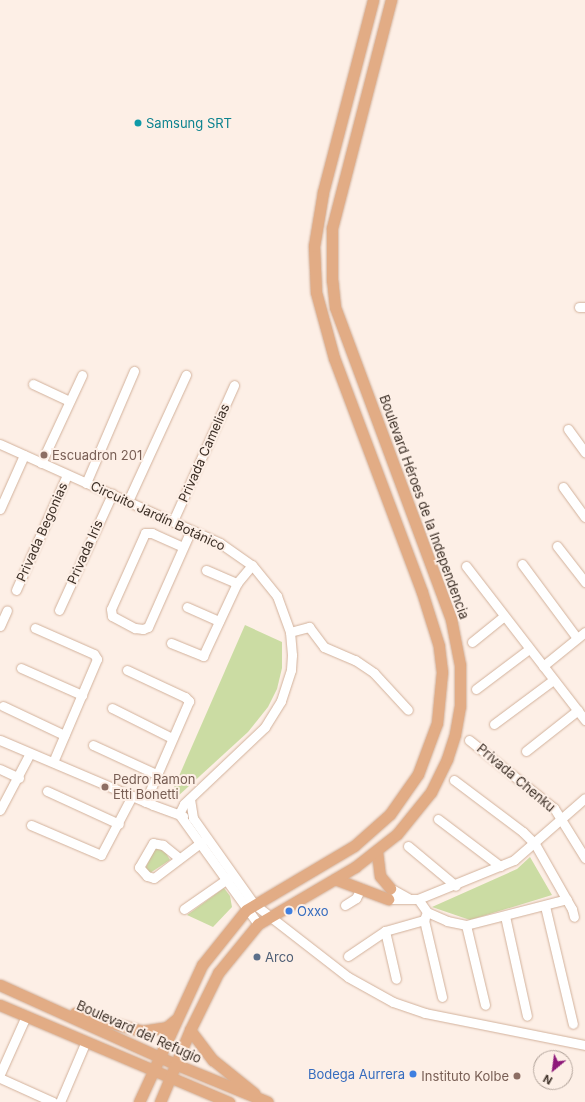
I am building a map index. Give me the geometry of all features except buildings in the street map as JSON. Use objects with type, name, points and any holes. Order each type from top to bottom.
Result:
[{"type":"main road","points":[[140,1102],[158,1057],[202,965],[250,907],[354,846],[390,814],[418,774],[430,748],[442,697],[442,672],[433,625],[319,311],[314,264],[318,220],[373,0]]},
{"type":"main road","name":"Boulevard Héroes de la Independencia","points":[[160,1102],[190,1030],[218,973],[258,924],[268,916],[335,879],[376,852],[414,815],[431,792],[447,759],[460,706],[460,665],[451,619],[335,307],[330,256],[332,228],[391,0]]},
{"type":"main road","points":[[319,311],[336,338],[348,339]]},
{"type":"main road","points":[[376,852],[380,876],[390,893]]},
{"type":"main road","points":[[335,879],[361,888],[390,893]]},
{"type":"main road","name":"Boulevard del Refugio","points":[[0,985],[158,1057],[265,1101]]},
{"type":"main road","points":[[44,1004],[142,1031],[167,1027],[176,1020]]},
{"type":"main road","points":[[0,1005],[229,1102]]},
{"type":"main road","points":[[190,1030],[213,1060],[265,1101]]},
{"type":"street","points":[[86,483],[134,371]]},
{"type":"street","points":[[128,501],[186,375]]},
{"type":"street","points":[[40,463],[82,376]]},
{"type":"street","points":[[33,384],[69,402]]},
{"type":"street","name":"Privada Camelias","points":[[173,521],[234,385]]},
{"type":"street","points":[[568,430],[585,452]]},
{"type":"street","name":"Circuito Jardín Botánico","points":[[0,444],[220,543],[252,565],[277,596],[290,632],[291,670],[281,701],[274,714],[252,740],[190,799],[179,814]]},
{"type":"street","points":[[0,509],[24,455]]},
{"type":"street","name":"Privada Begonias","points":[[16,590],[67,475]]},
{"type":"street","points":[[563,487],[585,517]]},
{"type":"street","name":"Privada Iris","points":[[59,610],[112,494]]},
{"type":"street","points":[[183,547],[147,532],[110,612],[114,618],[135,628],[145,628],[191,530]]},
{"type":"street","points":[[557,546],[585,582]]},
{"type":"street","points":[[522,564],[577,638]]},
{"type":"street","points":[[171,643],[203,656],[237,583],[252,565]]},
{"type":"street","points":[[466,566],[585,720]]},
{"type":"street","points":[[206,570],[237,583]]},
{"type":"street","points":[[187,607],[219,621]]},
{"type":"street","points":[[0,626],[7,610]]},
{"type":"street","points":[[472,642],[504,616]]},
{"type":"street","points":[[290,632],[309,627],[324,647],[355,660],[374,672],[408,710]]},
{"type":"street","points":[[35,628],[97,657],[53,762]]},
{"type":"street","points":[[543,666],[585,632]]},
{"type":"street","points":[[476,689],[529,649]]},
{"type":"street","points":[[21,668],[82,695]]},
{"type":"street","points":[[127,670],[189,699],[145,802]]},
{"type":"street","points":[[494,724],[553,680]]},
{"type":"street","points":[[3,706],[64,735]]},
{"type":"street","points":[[112,708],[172,738]]},
{"type":"street","points":[[526,751],[578,710]]},
{"type":"street","points":[[0,740],[145,802],[193,818]]},
{"type":"street","name":"Privada Chenku","points":[[469,740],[549,803],[561,818],[585,858]]},
{"type":"street","points":[[93,745],[156,774]]},
{"type":"street","points":[[0,810],[19,778],[30,753]]},
{"type":"street","points":[[0,769],[19,778]]},
{"type":"street","points":[[454,780],[523,832],[534,844],[567,899],[574,917]]},
{"type":"street","points":[[47,791],[119,824]]},
{"type":"street","points":[[31,825],[101,855],[119,824],[132,796]]},
{"type":"street","points":[[390,893],[418,899],[456,886],[514,860],[585,798]]},
{"type":"street","points":[[190,799],[193,818],[234,874],[258,924]]},
{"type":"street","points":[[179,814],[198,844],[225,880],[250,907],[289,929],[348,977],[393,1002],[425,1013],[585,1045]]},
{"type":"street","points":[[438,819],[500,866]]},
{"type":"street","points":[[179,858],[207,837]]},
{"type":"street","points":[[408,846],[456,886]]},
{"type":"street","points":[[184,909],[234,874]]},
{"type":"street","points":[[345,905],[356,898],[361,888]]},
{"type":"street","points":[[418,899],[425,916],[442,997]]},
{"type":"street","points":[[348,956],[385,932],[425,916],[466,925],[545,906],[567,899]]},
{"type":"street","points":[[545,906],[573,1024]]},
{"type":"street","points":[[505,916],[526,1016]]},
{"type":"street","points":[[466,925],[485,1005]]},
{"type":"street","points":[[385,932],[396,979]]},
{"type":"street","points":[[0,1074],[26,1016]]},
{"type":"street","points":[[60,1102],[86,1041]]},
{"type":"street","points":[[0,1078],[53,1102]]},
{"type":"green space","points":[[245,625],[282,642],[282,668],[277,689],[268,707],[248,732],[177,797],[169,799]]},
{"type":"green space","points":[[156,846],[166,853],[170,860],[150,873],[145,869]]},
{"type":"green space","points":[[530,857],[552,895],[470,920],[432,907],[517,869]]},
{"type":"green space","points":[[224,888],[230,896],[232,907],[213,927],[187,915]]},
{"type":"place","name":"Samsung SRT","points":[[138,123]]},
{"type":"place","name":"Escuadron 201","points":[[44,455]]},
{"type":"place","name":"Pedro Ramon Etti Bonetti","points":[[105,787]]},
{"type":"place","name":"Oxxo","points":[[289,911]]},
{"type":"place","name":"Arco","points":[[257,957]]},
{"type":"place","name":"Bodega Aurrera","points":[[413,1074]]},
{"type":"place","name":"Instituto Kolbe","points":[[517,1076]]}]
